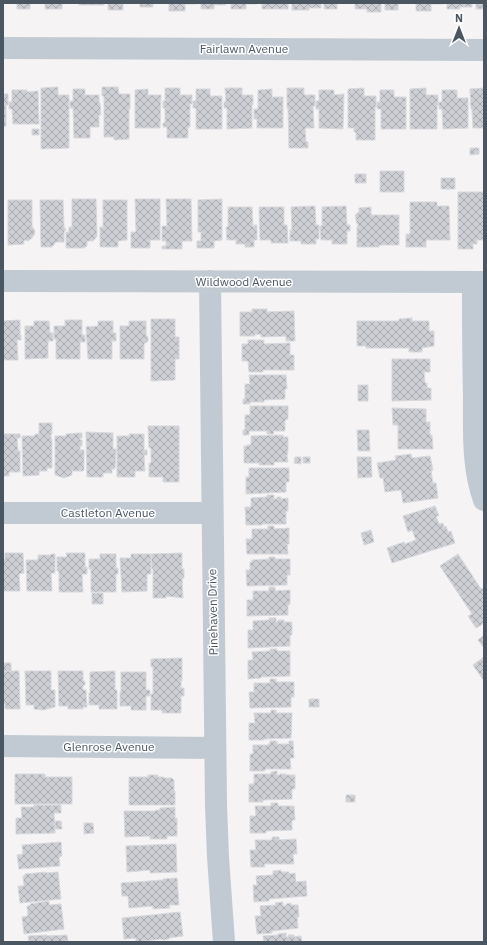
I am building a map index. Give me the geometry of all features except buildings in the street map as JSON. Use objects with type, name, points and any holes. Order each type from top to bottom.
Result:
[{"type":"street","name":"Fairlawn Avenue","points":[[3,48],[484,50]]},
{"type":"street","name":"Wildwood Avenue","points":[[3,281],[478,282]]},
{"type":"street","name":"Pinehaven Drive","points":[[210,282],[215,748],[218,857],[224,942]]},
{"type":"street","points":[[478,282],[474,431],[476,463],[484,500]]},
{"type":"street","name":"Castleton Avenue","points":[[3,513],[212,513]]},
{"type":"street","name":"Glenrose Avenue","points":[[3,746],[215,748]]}]
